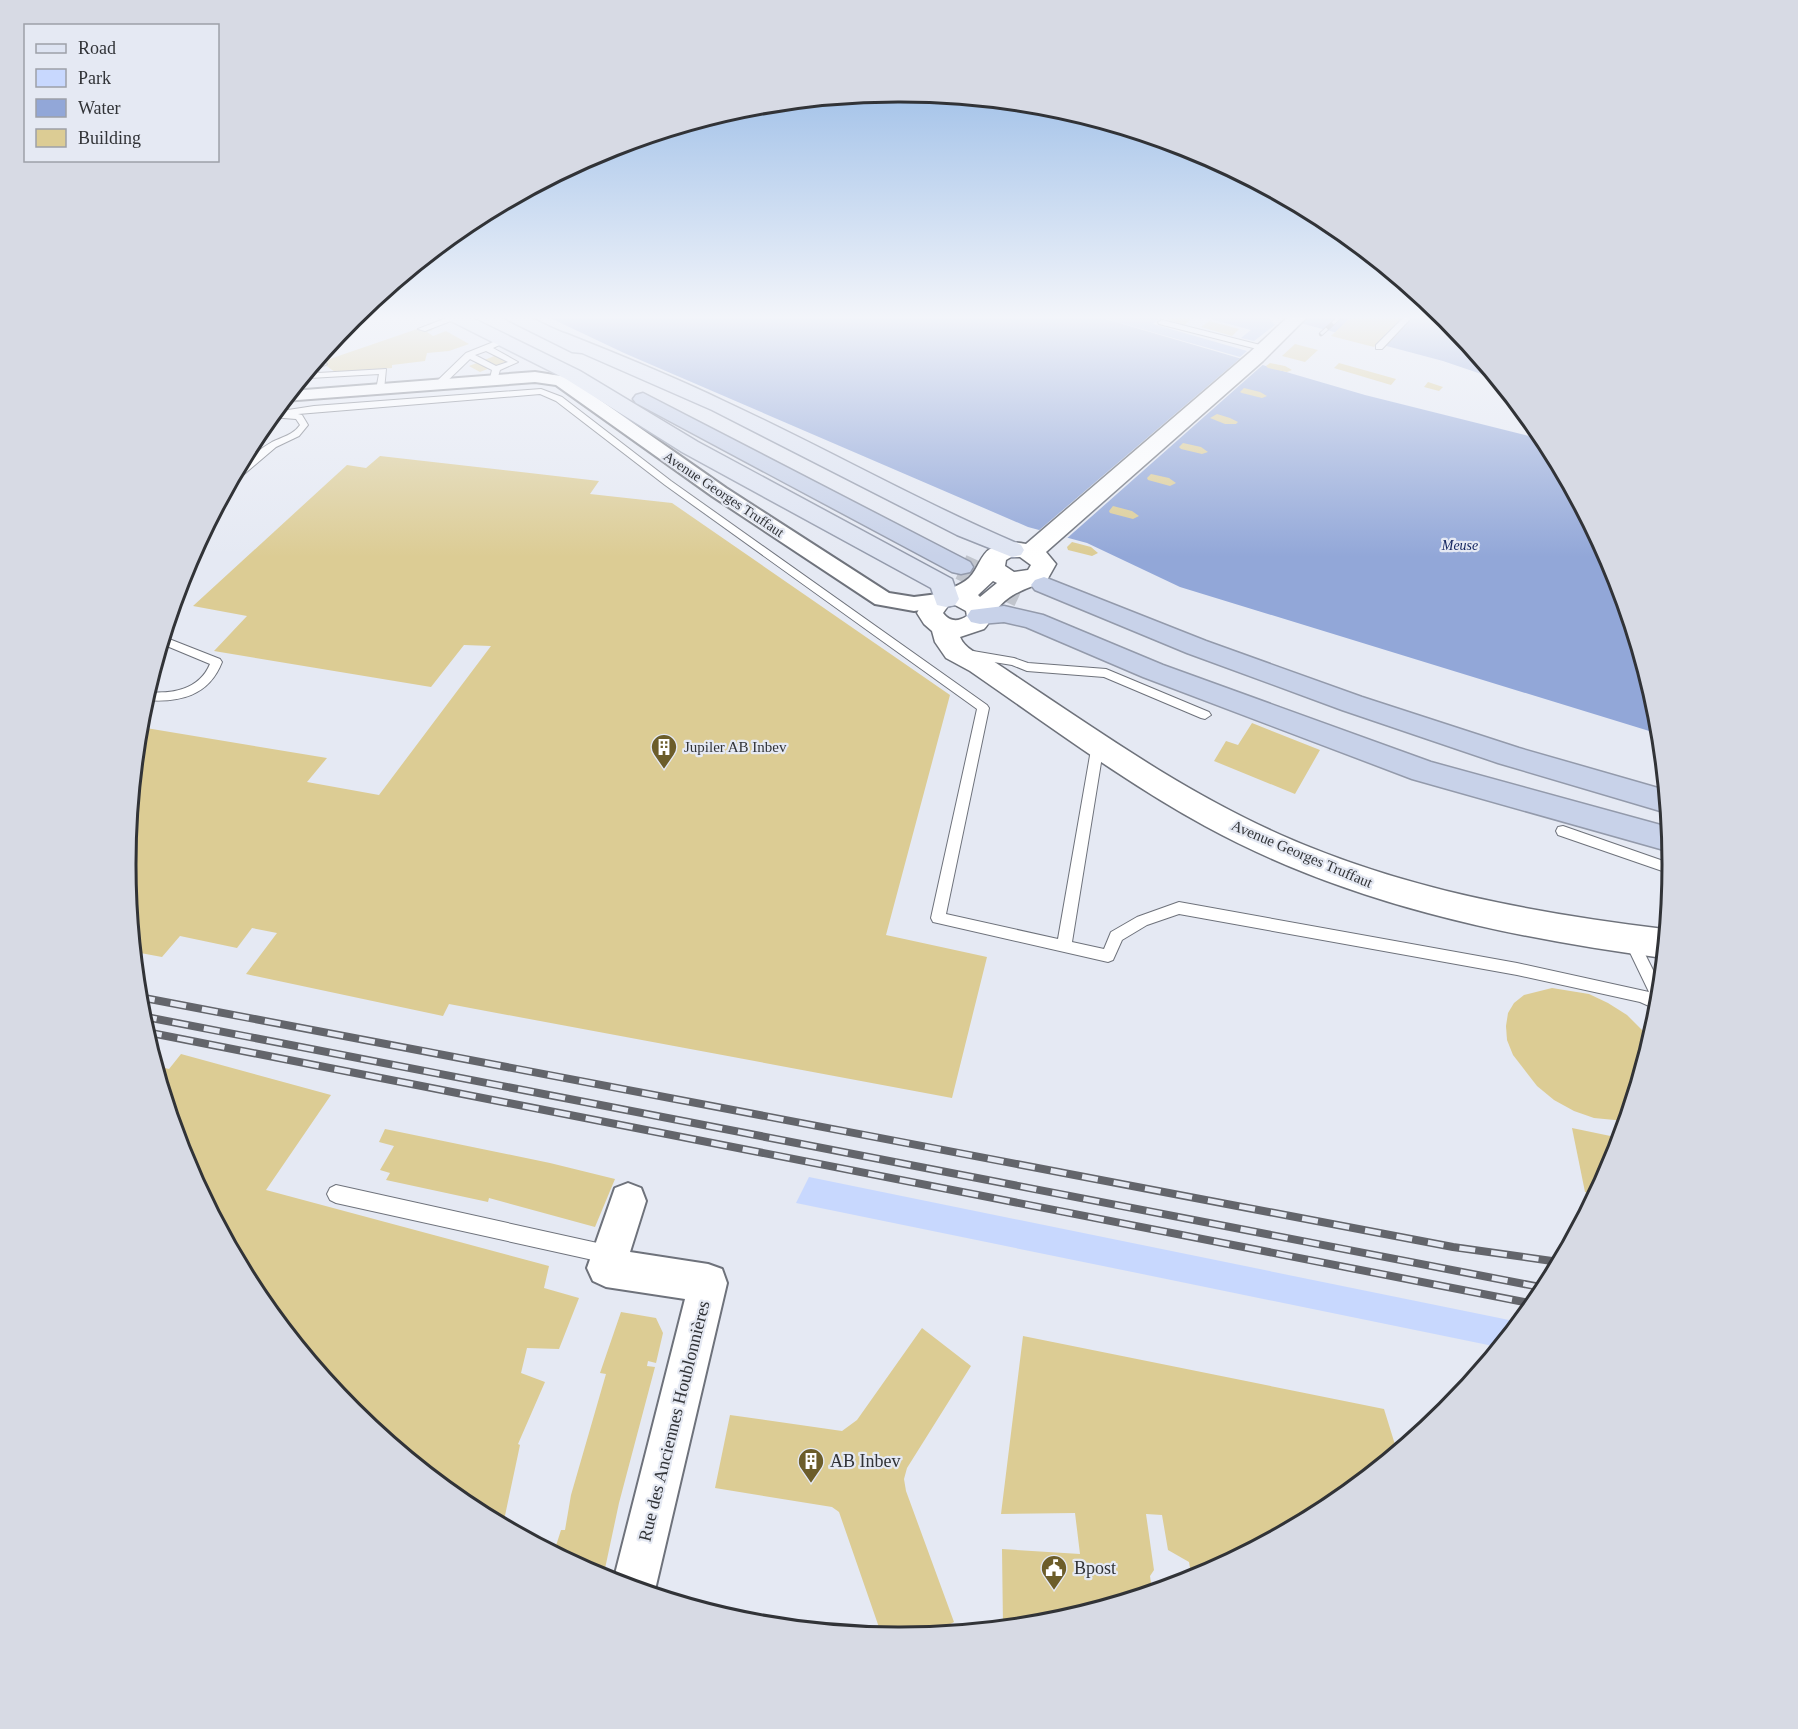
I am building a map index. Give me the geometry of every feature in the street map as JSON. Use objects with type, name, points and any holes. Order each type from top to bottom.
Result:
[{"type":"highway","points":[[643,399],[977,563]]},
{"type":"highway","points":[[734,432],[977,563]]},
{"type":"highway","points":[[1031,567],[1111,593],[1448,714],[1656,780]]},
{"type":"highway","points":[[1031,567],[1114,615],[1327,694],[1539,765],[1658,800]]},
{"type":"highway","points":[[1031,567],[1137,643],[1318,712],[1466,763],[1660,823]]},
{"type":"highway","points":[[956,612],[1004,614],[1034,621],[1245,706],[1423,771],[1661,837]]},
{"type":"main road","points":[[607,396],[690,447],[943,584],[956,612]]},
{"type":"main road","points":[[637,396],[643,399]]},
{"type":"main road","points":[[661,396],[734,432]]},
{"type":"main road","points":[[671,396],[734,432]]},
{"type":"main road","points":[[696,396],[965,530],[1031,567]]},
{"type":"street","points":[[289,408],[351,396]]},
{"type":"street","name":"Avenue Georges Truffaut","points":[[584,396],[719,492],[883,599],[889,608],[896,611],[956,612],[950,646],[954,652],[962,658],[977,660],[1162,787],[1219,819],[1289,852],[1352,876],[1463,910],[1519,922],[1657,943]]},
{"type":"street","points":[[956,612],[1001,592],[1031,567],[1215,396]]},
{"type":"street","points":[[977,563],[1003,577],[1031,567]]},
{"type":"street","points":[[956,612],[983,579],[977,563]]},
{"type":"street","points":[[611,1255],[628,1201]]},
{"type":"street","name":"Rue des Anciennes Houblonnières","points":[[611,1255],[606,1268],[708,1283],[636,1580]]},
{"type":"lane","points":[[288,409],[314,409],[469,396]]},
{"type":"lane","points":[[552,396],[559,399],[677,490],[983,708],[938,918],[1108,956],[1116,936],[1142,921],[1179,908],[1517,969],[1643,996],[1649,999]]},
{"type":"lane","points":[[251,464],[274,444],[289,439],[301,430],[304,425],[299,417],[286,411]]},
{"type":"lane","points":[[155,697],[166,698],[186,692],[207,680],[216,662],[170,643]]},
{"type":"lane","points":[[977,660],[1014,662],[1027,667],[1106,673],[1205,715]]},
{"type":"lane","points":[[1064,945],[1098,744]]},
{"type":"lane","points":[[1563,831],[1662,865]]},
{"type":"lane","points":[[1631,940],[1652,983]]},
{"type":"lane","points":[[336,1194],[611,1255]]},
{"type":"green space","points":[[809,1177],[1510,1320],[1490,1345],[796,1203]]},
{"type":"water","name":"Meuse","points":[[723,396],[1368,396],[1530,436],[1583,527],[1603,573],[1636,667],[1649,731],[1180,587],[1087,543],[1028,527]]},
{"type":"pier","points":[[1196,396],[1228,396],[1065,540],[1037,532]]},
{"type":"building","points":[[1217,414],[1238,422],[1225,424],[1210,418]]},
{"type":"building","points":[[1183,443],[1201,447],[1208,452],[1202,454],[1181,449],[1179,447]]},
{"type":"building","name":"Jupiler AB Inbev","points":[[380,456],[599,481],[590,494],[672,503],[950,695],[886,935],[987,957],[952,1098],[449,1004],[443,1016],[246,974],[277,933],[252,928],[237,948],[180,936],[162,957],[142,953],[136,864],[138,815],[149,728],[327,758],[307,782],[379,795],[491,646],[464,645],[431,687],[214,651],[247,616],[193,606],[347,465],[366,468]]},
{"type":"building","points":[[1151,474],[1169,478],[1176,483],[1170,486],[1148,480]]},
{"type":"building","points":[[1113,506],[1132,511],[1139,516],[1133,519],[1110,513]]},
{"type":"building","points":[[1072,542],[1091,547],[1098,553],[1092,556],[1068,550],[1067,547]]},
{"type":"building","points":[[1252,723],[1320,750],[1295,794],[1214,761],[1226,741],[1238,745]]},
{"type":"building","points":[[1552,988],[1589,994],[1627,1015],[1643,1031],[1636,1062],[1617,1120],[1594,1118],[1574,1111],[1554,1100],[1537,1086],[1513,1055],[1507,1040],[1508,1013],[1514,1003],[1524,995]]},
{"type":"building","points":[[181,1054],[331,1095],[266,1190],[549,1266],[544,1288],[579,1298],[559,1349],[527,1348],[521,1373],[545,1382],[518,1444],[520,1445],[505,1517],[475,1498],[396,1438],[360,1404],[294,1329],[265,1288],[215,1202],[177,1110],[164,1068],[169,1069]]},
{"type":"building","points":[[1572,1128],[1611,1136],[1587,1192],[1585,1192]]},
{"type":"building","points":[[385,1129],[550,1163],[615,1179],[595,1227],[489,1198],[488,1202],[386,1180],[390,1173],[380,1170],[394,1146],[379,1142]]},
{"type":"building","points":[[621,1312],[656,1318],[663,1333],[656,1363],[648,1361],[647,1366],[655,1367],[619,1503],[605,1568],[556,1545],[561,1530],[565,1530],[571,1495],[606,1374],[600,1373]]},
{"type":"building","name":"AB Inbev","points":[[922,1328],[971,1366],[907,1468],[904,1479],[906,1491],[954,1622],[948,1625],[879,1626],[839,1512],[832,1507],[715,1488],[730,1415],[842,1431],[857,1420]]},
{"type":"building","points":[[1023,1336],[1384,1409],[1395,1444],[1323,1498],[1280,1525],[1190,1569],[1189,1562],[1168,1550],[1162,1515],[1146,1514],[1154,1570],[1150,1576],[1151,1583],[1154,1583],[1096,1601],[1003,1619],[1002,1549],[1080,1554],[1075,1513],[1001,1514]]},
{"type":"tunnel","points":[[961,567],[1028,598]]},
{"type":"railway","points":[[149,999],[1453,1247],[1550,1261]]},
{"type":"railway","points":[[152,1018],[1534,1286]]},
{"type":"railway","points":[[156,1034],[1523,1302]]},
{"type":"place","name":"Jupiler AB Inbev","points":[[664,770]]},
{"type":"place","name":"AB Inbev","points":[[811,1484]]},
{"type":"place","name":"Bpost","points":[[1054,1591]]}]
